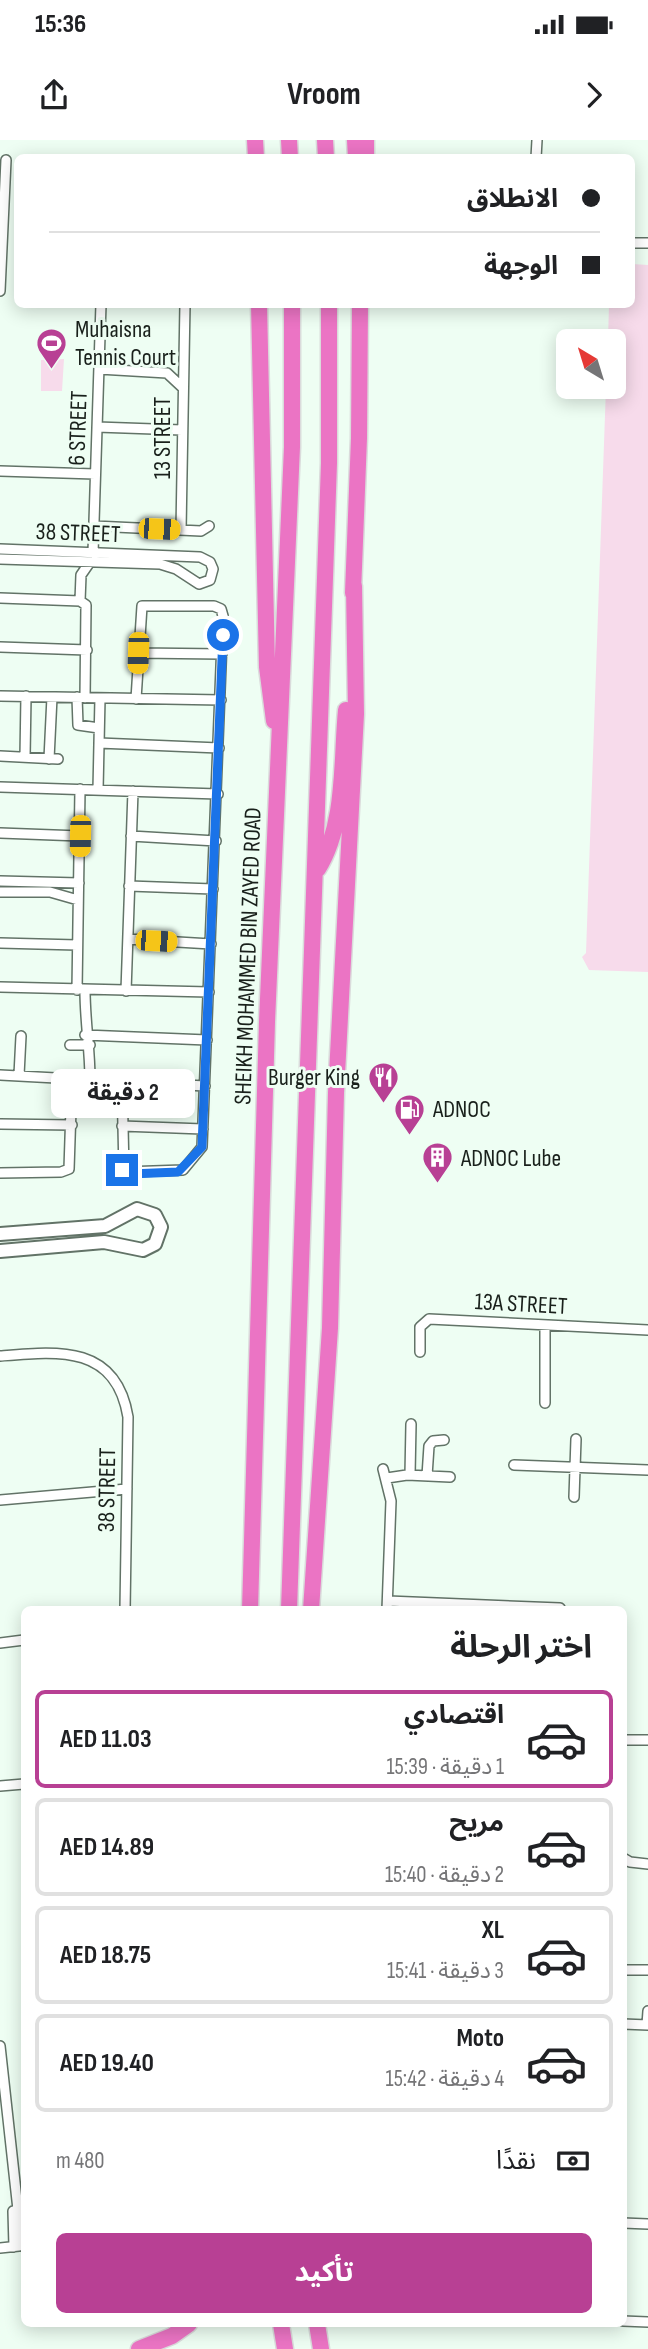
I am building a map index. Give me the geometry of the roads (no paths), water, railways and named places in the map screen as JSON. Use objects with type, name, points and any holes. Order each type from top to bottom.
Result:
[{"type":"highway","points":[[259,308],[267,667],[280,750]]},
{"type":"highway","name":"SHEIKH MOHAMMED BIN ZAYED ROAD","points":[[250,1606],[267,1022],[292,447],[292,308]]},
{"type":"highway","points":[[289,1606],[317,871],[329,463],[329,308]]},
{"type":"highway","points":[[317,871],[328,850],[335,826],[354,586],[360,308]]},
{"type":"highway","points":[[311,1606],[330,1328],[336,1093],[354,767],[357,660],[354,586]]},
{"type":"highway","points":[[139,2349],[172,2336],[185,2327]]},
{"type":"highway","points":[[281,2327],[285,2349]]},
{"type":"highway","points":[[317,2327],[321,2349]]},
{"type":"street","points":[[0,291],[3,160]]},
{"type":"street","name":"6 STREET","points":[[91,557],[101,308]]},
{"type":"street","name":"13 STREET","points":[[181,530],[184,308]]},
{"type":"street","points":[[160,372],[173,368],[183,359]]},
{"type":"street","points":[[99,369],[160,372],[173,376],[182,387]]},
{"type":"street","points":[[97,428],[182,430]]},
{"type":"street","points":[[0,471],[95,474]]},
{"type":"street","points":[[94,526],[201,531],[209,526]]},
{"type":"street","name":"38 STREET","points":[[0,550],[160,564],[176,569],[188,579]]},
{"type":"street","points":[[80,601],[81,575],[91,557]]},
{"type":"street","name":"38 STREET","points":[[0,559],[73,561],[91,557],[197,557]]},
{"type":"street","points":[[197,557],[210,562],[212,577],[199,584],[188,579],[187,568],[197,557]]},
{"type":"street","points":[[73,561],[81,575]]},
{"type":"street","points":[[0,598],[80,601],[87,608],[87,650],[78,725],[99,728]]},
{"type":"street","points":[[122,1081],[122,1167],[130,1174],[183,1170],[202,1150],[218,793],[223,616],[218,607],[147,604],[139,611],[136,699]]},
{"type":"street","points":[[0,647],[87,650]]},
{"type":"street","points":[[138,653],[222,654]]},
{"type":"street","points":[[0,696],[220,700]]},
{"type":"street","points":[[25,757],[26,696]]},
{"type":"street","points":[[0,756],[54,759],[52,697]]},
{"type":"street","points":[[98,790],[100,698]]},
{"type":"street","points":[[99,743],[219,748]]},
{"type":"street","points":[[0,787],[218,793]]},
{"type":"street","points":[[80,789],[77,945],[85,1035],[90,1045],[90,1080]]},
{"type":"street","points":[[126,991],[133,791]]},
{"type":"street","points":[[0,834],[80,836]]},
{"type":"street","points":[[131,836],[215,841]]},
{"type":"street","points":[[0,881],[79,883]]},
{"type":"street","points":[[130,886],[214,889]]},
{"type":"street","points":[[0,892],[50,892],[78,900]]},
{"type":"street","points":[[128,939],[211,944]]},
{"type":"street","points":[[0,943],[77,945]]},
{"type":"street","points":[[0,987],[209,992]]},
{"type":"street","points":[[85,1035],[207,1040]]},
{"type":"street","points":[[19,1075],[20,1036]]},
{"type":"street","points":[[70,1045],[90,1045]]},
{"type":"street","points":[[0,1075],[205,1086]]},
{"type":"street","points":[[0,1173],[65,1171],[72,1164],[72,1079]]},
{"type":"street","points":[[0,1124],[72,1125]]},
{"type":"street","points":[[122,1126],[203,1129]]},
{"type":"street","points":[[0,1234],[104,1226],[137,1209],[155,1215],[161,1227],[155,1244],[143,1250],[104,1242],[0,1251]]},
{"type":"street","name":"13A STREET","points":[[420,1352],[420,1327],[426,1320],[648,1330]]},
{"type":"street","points":[[544,1403],[545,1325]]},
{"type":"street","name":"38 STREET","points":[[0,1356],[66,1352],[85,1358],[109,1375],[124,1399],[128,1417],[125,1606]]},
{"type":"street","points":[[410,1475],[411,1424]]},
{"type":"street","points":[[574,1497],[576,1439]]},
{"type":"street","points":[[427,1476],[428,1450],[433,1441],[443,1440]]},
{"type":"street","points":[[410,1449],[428,1450]]},
{"type":"street","points":[[514,1465],[648,1470]]},
{"type":"street","points":[[445,1606],[388,1605],[391,1501],[385,1474],[450,1477]]},
{"type":"street","points":[[0,1500],[127,1489]]},
{"type":"street","points":[[0,1643],[21,1640]]},
{"type":"street","points":[[627,1740],[648,1740]]},
{"type":"street","points":[[0,1786],[21,1784]]},
{"type":"street","points":[[627,1860],[648,1864]]},
{"type":"street","points":[[627,1970],[648,1970]]},
{"type":"street","points":[[627,2024],[648,2025],[648,2011]]},
{"type":"street","points":[[0,2046],[20,2246],[0,2248]]},
{"type":"street","points":[[627,2224],[648,2224]]},
{"type":"street","points":[[627,2321],[648,2322]]},
{"type":"place","name":"Muhaisna Tennis Court","points":[[52,370]]},
{"type":"place","name":"Burger King","points":[[383,1104]]},
{"type":"place","name":"ADNOC","points":[[410,1136]]},
{"type":"place","name":"ADNOC Lube","points":[[438,1185]]}]
